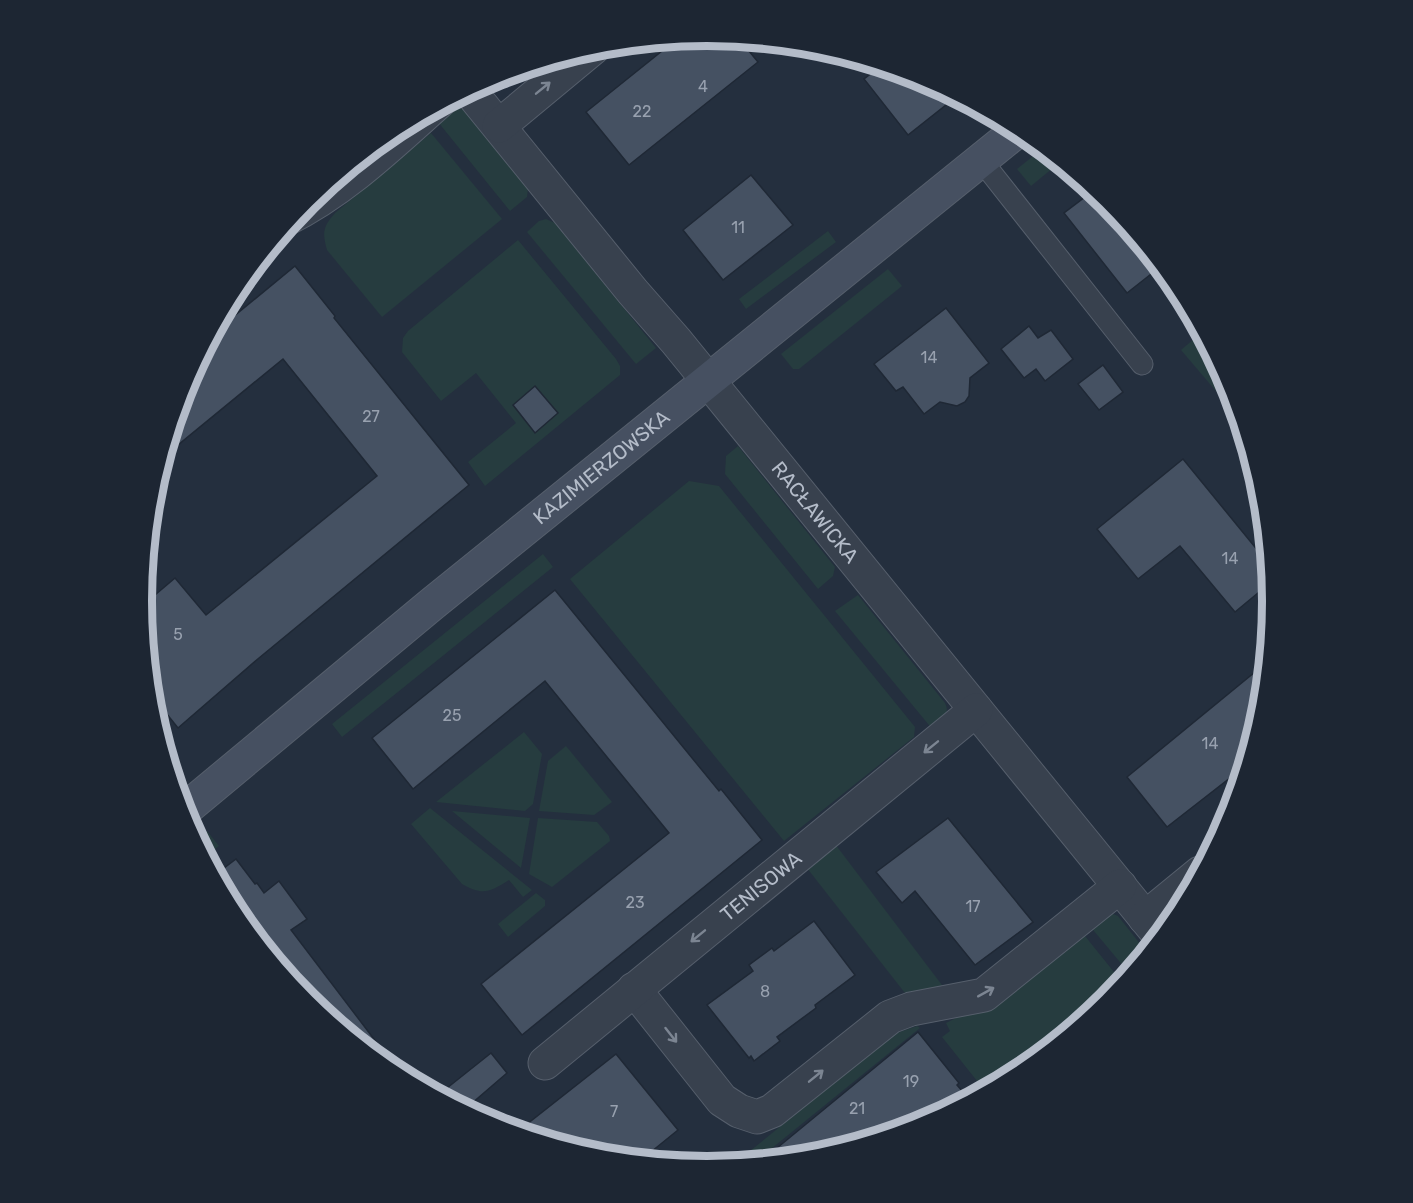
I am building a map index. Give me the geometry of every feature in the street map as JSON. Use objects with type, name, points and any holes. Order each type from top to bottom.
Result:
[{"type":"street","points":[[499,126],[576,62]]},
{"type":"street","name":"RACŁAWICKA","points":[[475,98],[1153,927]]},
{"type":"street","name":"KAZIMIERZOWSKA","points":[[190,805],[423,611],[1010,137]]},
{"type":"street","name":"TENISOWA","points":[[545,1063],[976,710]]},
{"type":"street","points":[[634,989],[722,1100],[739,1111],[758,1117],[772,1111],[890,1017],[911,1009],[984,995],[1120,886]]},
{"type":"street","points":[[1153,927],[1168,909]]},
{"type":"lane","points":[[308,215],[349,187],[417,128]]},
{"type":"lane","points":[[981,160],[1142,364]]},
{"type":"green space","points":[[456,107],[463,109],[528,189],[527,197],[510,211],[438,122]]},
{"type":"green space","points":[[431,133],[502,219],[382,317],[327,250],[324,239],[325,230],[335,213]]},
{"type":"green space","points":[[1035,155],[1053,168],[1031,186],[1017,169]]},
{"type":"green space","points":[[546,219],[555,223],[656,348],[636,364],[527,232],[539,221]]},
{"type":"green space","points":[[828,231],[836,242],[746,309],[739,299]]},
{"type":"green space","points":[[518,240],[616,359],[620,366],[620,375],[485,486],[468,462],[516,423],[476,373],[441,401],[402,352],[403,338],[408,331]]},
{"type":"green space","points":[[888,269],[902,286],[799,369],[793,369],[781,354]]},
{"type":"green space","points":[[1195,338],[1223,399],[1181,350]]},
{"type":"green space","points":[[738,446],[835,567],[833,576],[818,589],[725,474],[726,456]]},
{"type":"green space","points":[[689,481],[719,486],[915,727],[914,737],[784,841],[570,579]]},
{"type":"green space","points":[[543,554],[553,567],[342,737],[332,724]]},
{"type":"green space","points":[[858,595],[945,703],[946,715],[933,730],[835,611]]},
{"type":"green space","points":[[524,732],[542,754],[533,804],[525,811],[436,802]]},
{"type":"green space","points":[[566,746],[612,802],[594,815],[539,811],[548,761]]},
{"type":"green space","points":[[430,808],[532,890],[523,897],[509,880],[486,891],[476,890],[462,884],[411,824]]},
{"type":"green space","points":[[452,811],[530,818],[521,868]]},
{"type":"green space","points":[[538,818],[597,822],[609,836],[610,841],[552,887],[529,874]]},
{"type":"green space","points":[[207,831],[219,846],[212,852],[203,834]]},
{"type":"green space","points":[[832,840],[948,993],[912,1002],[803,863]]},
{"type":"green space","points":[[536,893],[545,900],[545,906],[508,937],[498,924]]},
{"type":"green space","points":[[1108,912],[1118,916],[1142,946],[1124,967],[1089,925]]},
{"type":"green space","points":[[1085,936],[1116,975],[1072,1019],[1044,1042],[980,1084],[942,1037],[950,1031],[946,1023],[966,1013],[1001,1003]]},
{"type":"green space","points":[[917,1026],[920,1028],[766,1153],[745,1155],[894,1034]]},
{"type":"building","points":[[706,46],[747,48],[758,62],[629,165],[586,112],[665,48]]},
{"type":"building","points":[[873,72],[949,103],[908,135],[864,79]]},
{"type":"building","points":[[751,175],[793,225],[723,280],[683,230]]},
{"type":"building","points":[[1086,197],[1124,236],[1153,272],[1127,293],[1064,213]]},
{"type":"building","points":[[295,266],[335,316],[334,318],[469,485],[259,658],[178,728],[162,707],[156,674],[152,597],[175,578],[206,615],[377,476],[283,359],[173,449],[194,389],[228,321]]},
{"type":"building","points":[[946,308],[989,363],[970,378],[969,396],[965,402],[957,406],[940,402],[924,414],[903,387],[896,391],[874,364]]},
{"type":"building","points":[[1029,326],[1038,338],[1051,330],[1073,359],[1045,381],[1036,369],[1024,378],[1001,349]]},
{"type":"building","points":[[1103,365],[1123,392],[1099,410],[1078,384]]},
{"type":"building","points":[[535,386],[558,413],[535,433],[513,405]]},
{"type":"building","points":[[1183,459],[1259,552],[1261,590],[1235,612],[1180,546],[1138,579],[1097,529]]},
{"type":"building","points":[[555,590],[719,791],[721,789],[762,840],[522,1035],[481,984],[669,833],[545,681],[413,789],[372,738]]},
{"type":"building","points":[[1257,670],[1251,710],[1234,775],[1167,827],[1127,777]]},
{"type":"building","points":[[948,818],[1033,922],[975,965],[915,891],[902,903],[876,872]]},
{"type":"building","points":[[236,859],[264,893],[279,881],[307,919],[291,930],[380,1047],[378,1049],[341,1019],[289,967],[245,910],[221,870]]},
{"type":"building","points":[[814,921],[855,975],[777,1037],[780,1041],[754,1061],[751,1056],[749,1058],[707,1005],[753,971],[749,965],[772,948],[774,951]]},
{"type":"building","points":[[918,1032],[959,1083],[957,1085],[964,1093],[919,1114],[850,1138],[771,1153]]},
{"type":"building","points":[[491,1053],[507,1073],[471,1104],[444,1090]]},
{"type":"building","points":[[616,1054],[678,1130],[649,1153],[598,1146],[525,1126]]}]
